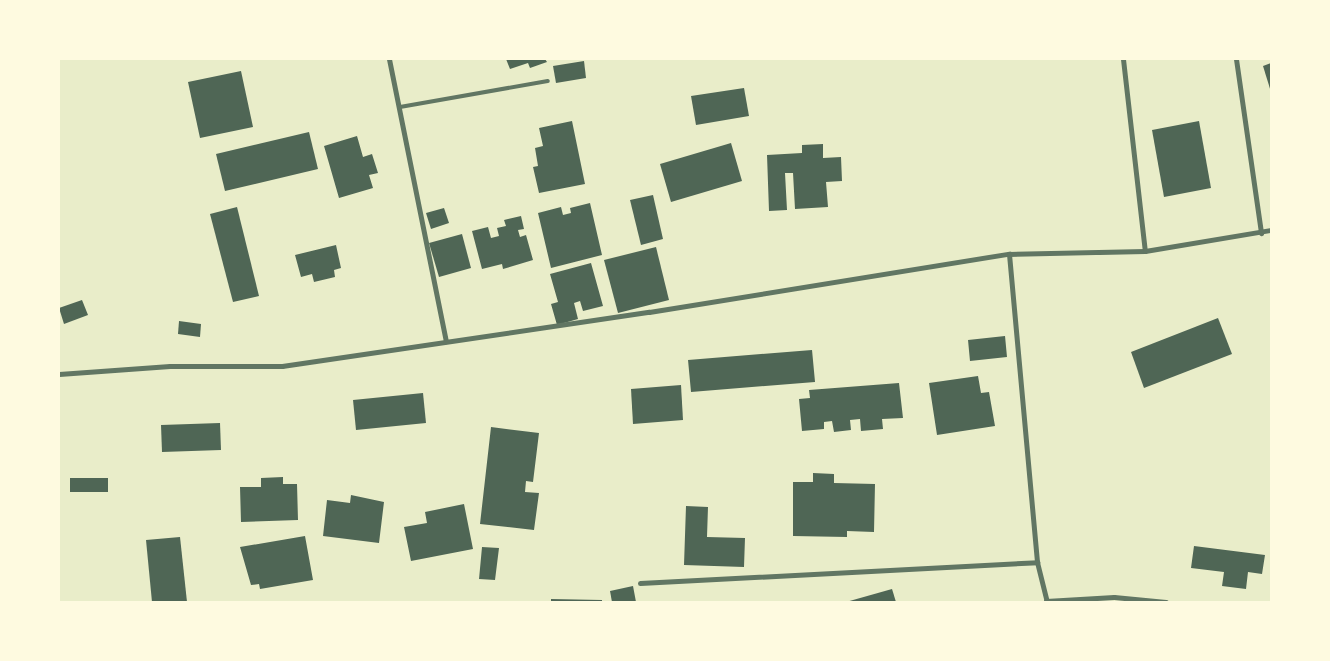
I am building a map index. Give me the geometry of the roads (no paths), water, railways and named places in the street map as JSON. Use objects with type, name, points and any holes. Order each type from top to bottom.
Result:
[{"type":"street","points":[[389,59],[446,342]]},
{"type":"street","points":[[1123,59],[1145,251]]},
{"type":"street","points":[[1236,59],[1261,233]]},
{"type":"street","points":[[59,374],[170,366],[282,366],[1009,254],[1145,251],[1271,230]]},
{"type":"street","points":[[1009,254],[1037,562],[1047,601],[1114,597],[1166,602]]},
{"type":"street","points":[[640,583],[1037,562]]},
{"type":"lane","points":[[400,107],[548,81]]}]
